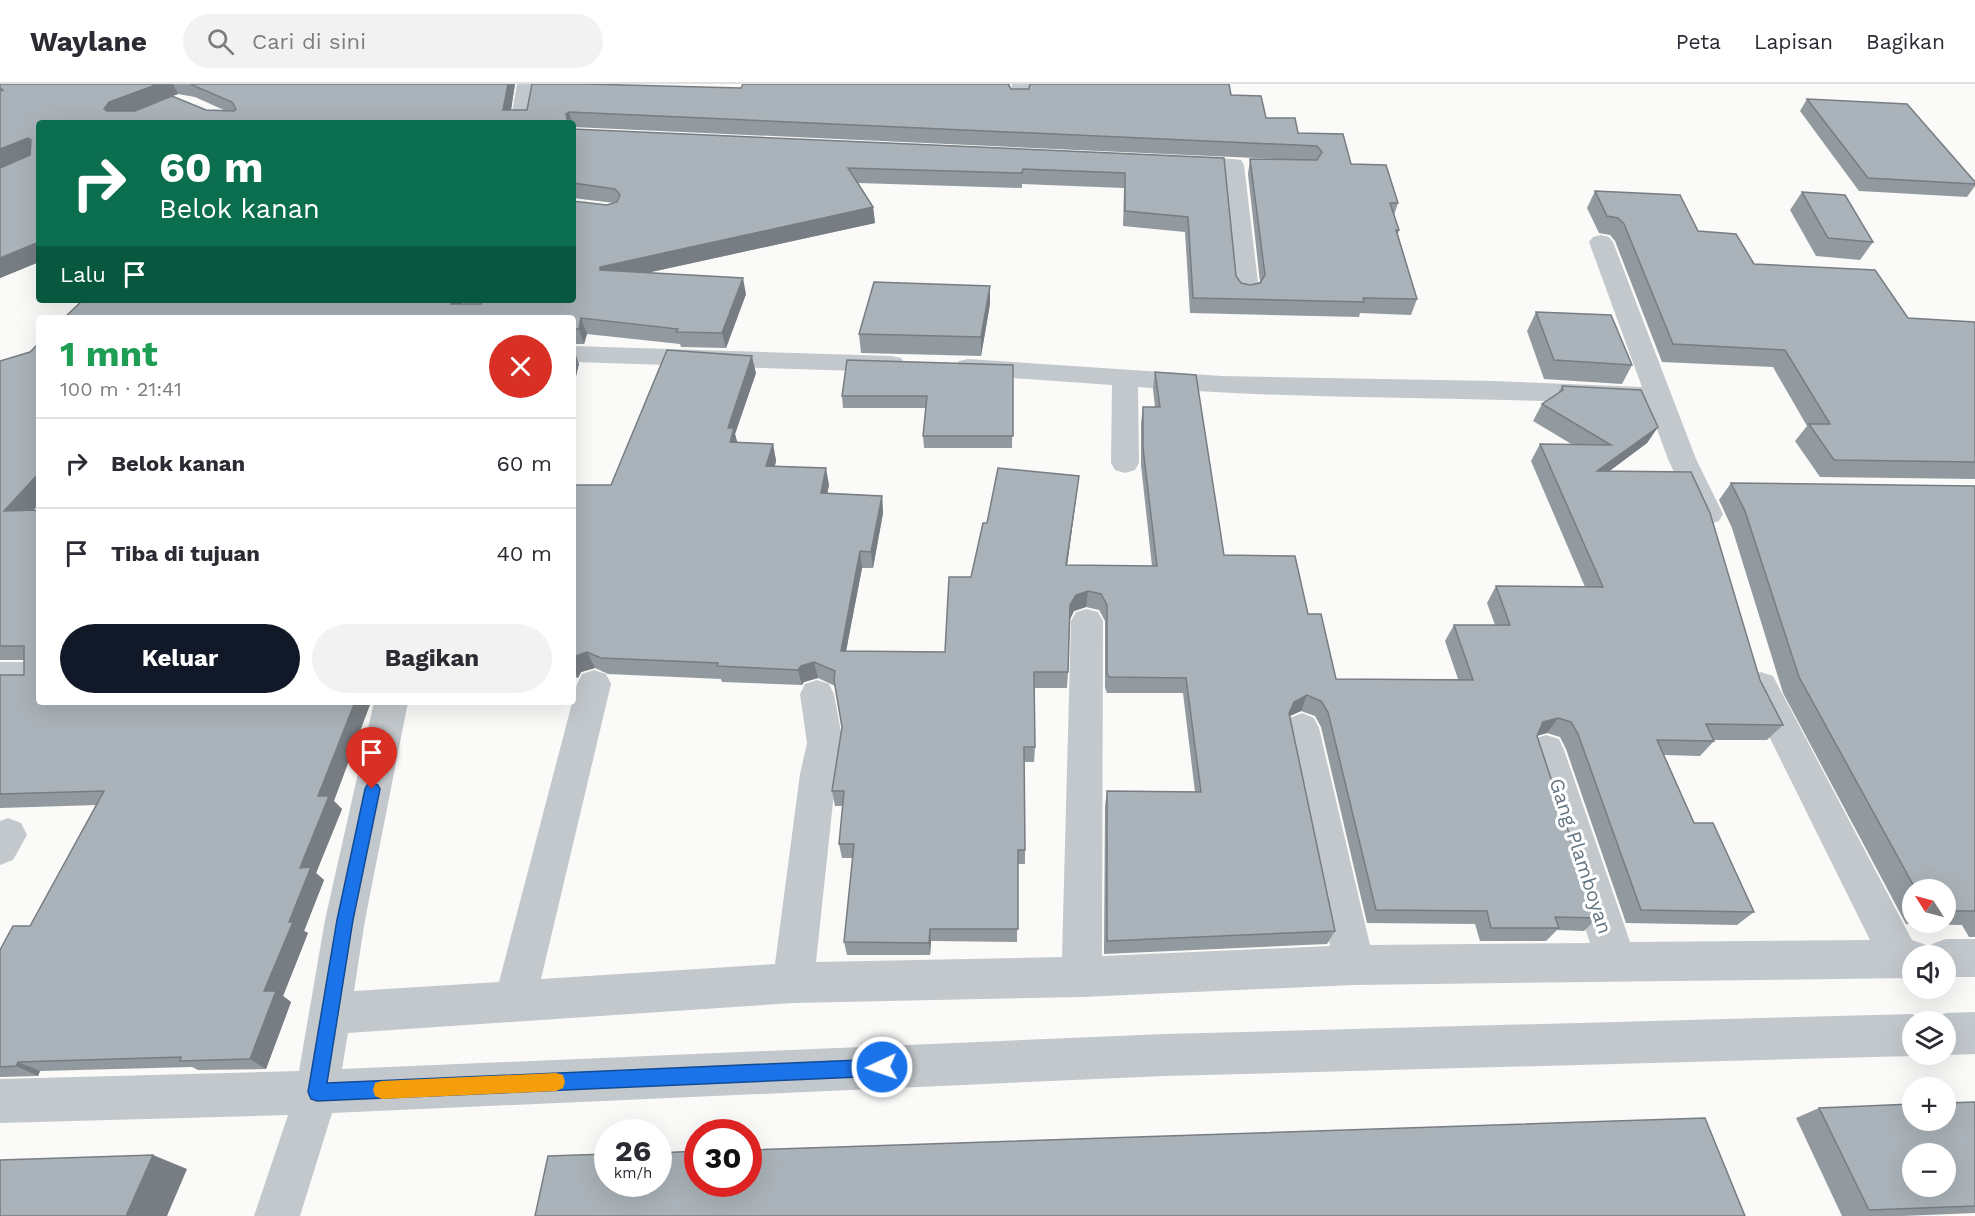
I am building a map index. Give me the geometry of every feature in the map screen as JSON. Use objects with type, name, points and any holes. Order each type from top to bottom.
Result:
[{"type":"street","points":[[521,120],[527,84]]},
{"type":"street","points":[[1162,162],[1244,165],[1247,291]]},
{"type":"street","points":[[1602,242],[1659,397],[1718,540]]},
{"type":"street","points":[[576,354],[1029,368],[1219,384],[1538,390],[1659,397]]},
{"type":"street","points":[[1125,376],[1125,463]]},
{"type":"street","points":[[1695,488],[1730,488]]},
{"type":"street","points":[[1082,977],[1087,621]]},
{"type":"street","points":[[1754,662],[1764,695],[1902,950]]},
{"type":"street","points":[[0,675],[36,675]]},
{"type":"street","points":[[514,1001],[594,684]]},
{"type":"street","points":[[793,984],[818,774],[825,743],[817,694]]},
{"type":"street","points":[[277,1216],[317,1092],[345,920],[390,705]]},
{"type":"street","points":[[1302,728],[1354,965]]},
{"type":"street","name":"Gang Plamboyan","points":[[1546,750],[1616,962]]},
{"type":"street","points":[[1956,958],[1975,958]]},
{"type":"street","points":[[330,1013],[793,984],[1082,977],[1354,965],[1902,959]]},
{"type":"street","points":[[1956,1034],[1975,1033]]},
{"type":"street","points":[[0,1101],[317,1092],[1164,1055],[1902,1035]]},
{"type":"building","points":[[0,84],[158,84],[109,102],[104,109],[107,111],[135,111],[172,96],[206,110],[234,111],[236,109],[232,102],[190,84],[508,84],[503,110],[527,110],[532,84],[741,88],[743,84],[1008,84],[1011,89],[1029,89],[1030,84],[1229,84],[1231,95],[1261,96],[1266,118],[1295,118],[1298,133],[1343,134],[1351,164],[1386,165],[1398,203],[1390,203],[1399,230],[1396,230],[1417,299],[1363,298],[1364,302],[1193,298],[1188,217],[1125,211],[1125,173],[1023,169],[1022,173],[848,168],[873,207],[600,267],[600,270],[743,278],[722,333],[676,332],[678,329],[581,318],[579,329],[576,329],[576,315],[67,315],[80,303],[576,303],[576,201],[607,205],[617,202],[620,195],[615,189],[576,183],[576,129],[1224,158],[1236,276],[1241,283],[1250,285],[1260,283],[1265,275],[1250,159],[1317,160],[1322,152],[1317,146],[569,112],[566,114],[567,120],[36,120],[36,243],[0,258],[0,168],[30,155],[31,140],[28,138],[0,149],[0,91],[3,90]]},
{"type":"building","points":[[1807,99],[1907,104],[1975,184],[1868,178]]},
{"type":"building","points":[[1595,191],[1680,195],[1698,231],[1736,234],[1754,264],[1875,270],[1908,318],[1975,322],[1975,462],[1834,460],[1809,424],[1830,424],[1785,350],[1673,344],[1624,224],[1618,218],[1607,216]]},
{"type":"building","points":[[1802,192],[1845,195],[1873,242],[1828,238]]},
{"type":"building","points":[[874,282],[990,286],[981,337],[859,334]]},
{"type":"building","points":[[1536,312],[1611,315],[1632,365],[1554,360]]},
{"type":"building","points":[[36,346],[36,476],[4,511],[36,510],[36,705],[354,705],[318,796],[329,796],[300,868],[311,867],[289,922],[293,922],[264,991],[276,991],[250,1059],[180,1061],[181,1057],[18,1062],[16,1066],[0,1067],[0,950],[13,926],[30,926],[104,791],[0,794],[0,675],[24,675],[24,646],[0,646],[0,361],[30,352]]},
{"type":"building","points":[[667,350],[752,356],[728,428],[734,428],[730,442],[773,444],[766,466],[826,468],[821,493],[882,496],[871,552],[860,551],[841,651],[945,652],[949,577],[971,577],[983,523],[987,523],[998,468],[1079,476],[1066,565],[1157,566],[1143,448],[1143,407],[1160,407],[1155,372],[1196,375],[1224,555],[1295,556],[1308,614],[1321,614],[1336,679],[1473,680],[1454,625],[1510,625],[1496,586],[1603,587],[1540,444],[1611,445],[1542,404],[1563,390],[1562,386],[1641,390],[1658,427],[1597,471],[1691,472],[1710,513],[1760,680],[1783,725],[1706,724],[1714,741],[1657,740],[1694,823],[1713,823],[1754,912],[1641,910],[1578,734],[1571,722],[1558,718],[1543,722],[1537,736],[1597,918],[1555,917],[1559,928],[1491,928],[1487,911],[1376,910],[1328,712],[1321,701],[1307,695],[1294,702],[1289,713],[1335,931],[1107,941],[1107,791],[1201,792],[1186,678],[1109,677],[1107,673],[1107,605],[1101,594],[1088,591],[1076,595],[1070,605],[1068,672],[1034,672],[1035,747],[1024,747],[1025,850],[1018,850],[1018,929],[930,929],[929,943],[844,942],[854,844],[839,844],[844,791],[832,791],[842,727],[834,680],[835,671],[814,662],[801,666],[798,670],[717,666],[718,663],[601,658],[587,652],[576,656],[576,485],[611,485]]},
{"type":"building","points":[[847,360],[1013,365],[1013,436],[923,436],[927,396],[842,396]]},
{"type":"building","points":[[1731,483],[1975,486],[1975,911],[1956,911],[1956,879],[1910,879],[1799,677],[1745,511]]},
{"type":"building","points":[[1975,1102],[1975,1206],[1869,1210],[1819,1108],[1902,1104],[1902,1131],[1956,1131],[1956,1103]]},
{"type":"building","points":[[1705,1118],[1745,1216],[535,1216],[548,1156],[594,1154],[594,1197],[672,1197],[672,1152],[684,1152],[684,1197],[762,1197],[762,1150]]},
{"type":"building","points":[[153,1155],[126,1216],[0,1216],[0,1160]]},
{"type":"slow traffic","points":[[382,1090],[556,1082]]},
{"type":"route","points":[[372,789],[345,920],[317,1092],[882,1067]]}]
